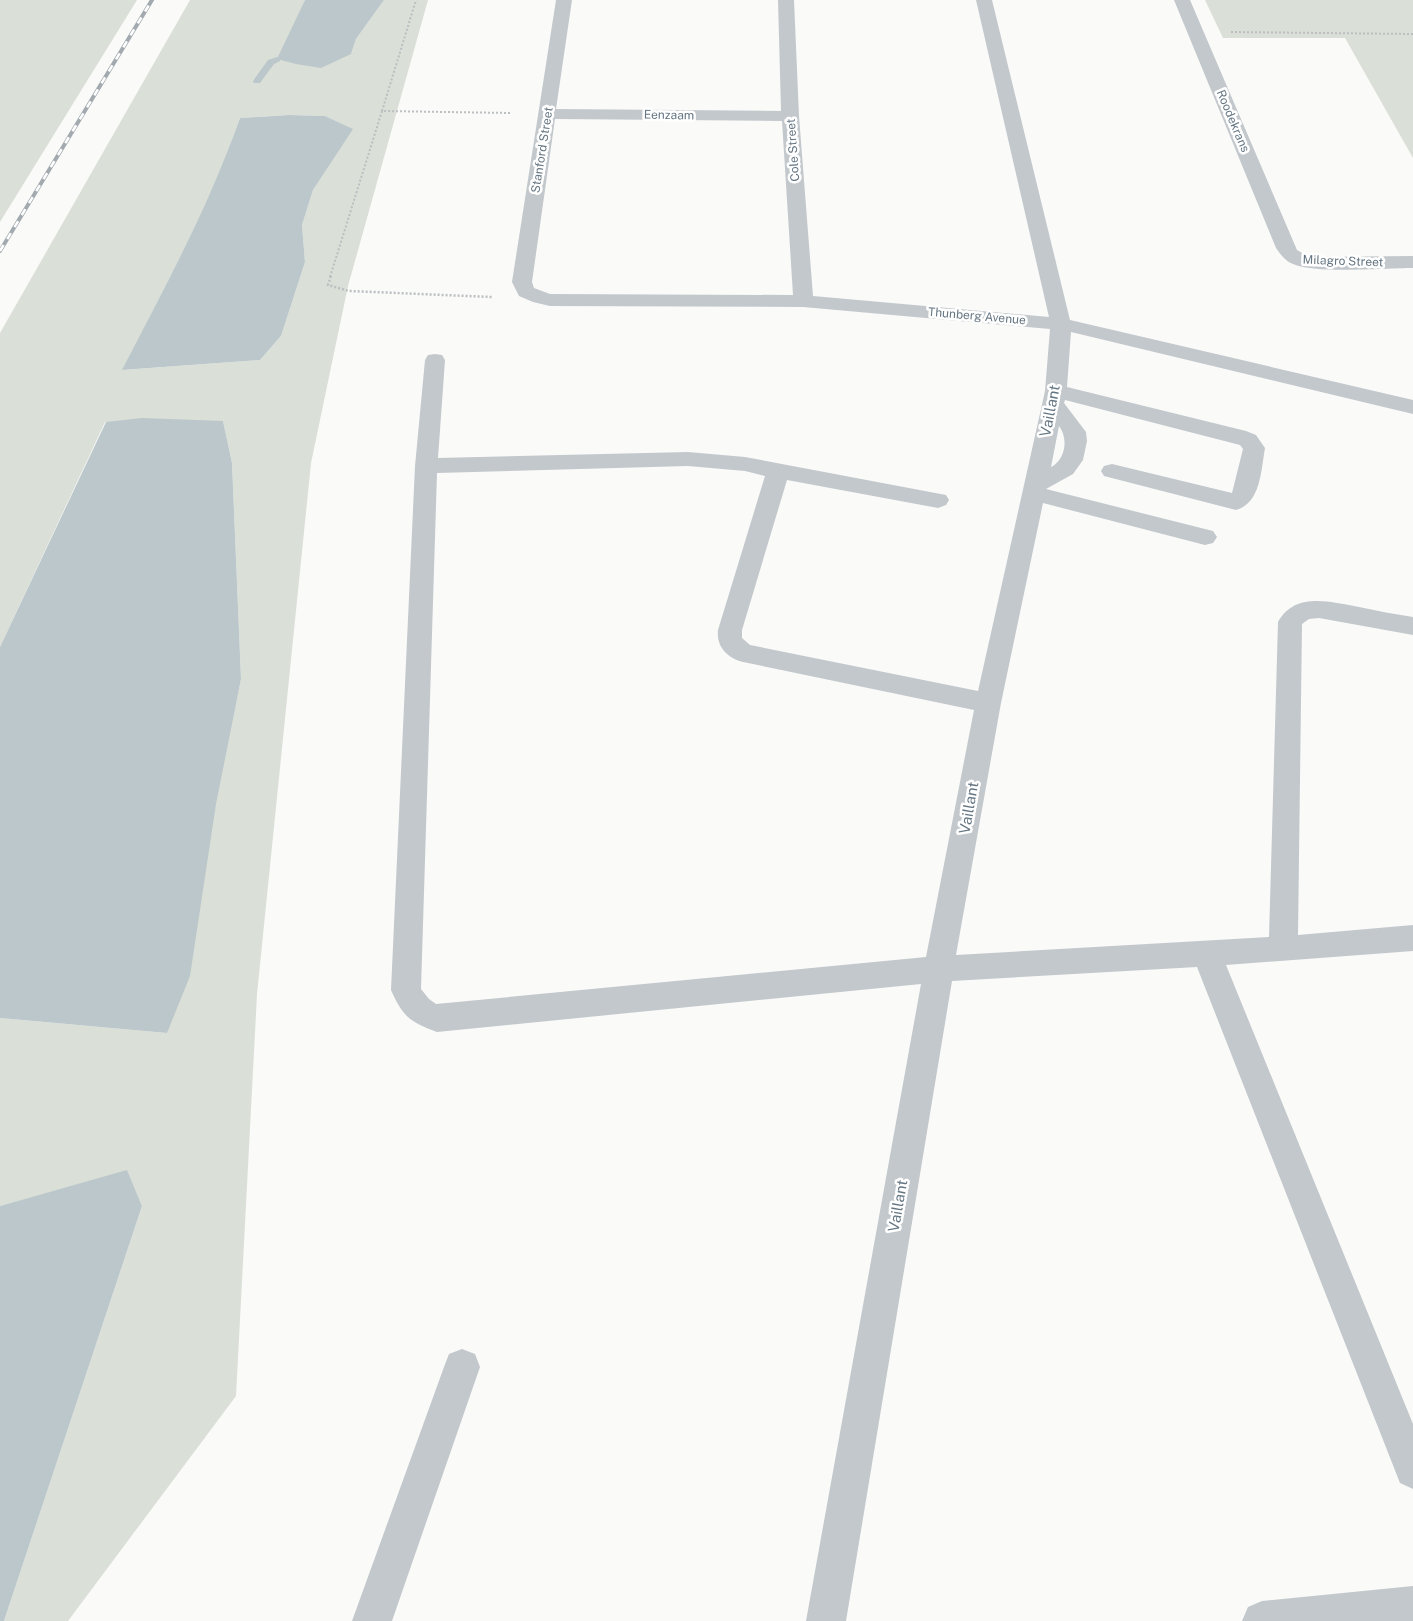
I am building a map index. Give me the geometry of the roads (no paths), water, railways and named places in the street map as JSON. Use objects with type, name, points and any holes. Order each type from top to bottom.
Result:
[{"type":"street","name":"Stanford Street","points":[[536,297],[526,292],[522,282],[564,0]]},
{"type":"street","name":"Cole Street","points":[[786,0],[790,116],[803,301]]},
{"type":"street","name":"Vaillant","points":[[826,1621],[939,969],[988,703],[1054,397],[1061,324],[984,0]]},
{"type":"street","name":"Roodekrans","points":[[1182,0],[1284,242]]},
{"type":"street","name":"Eenzaam","points":[[547,114],[790,116]]},
{"type":"street","name":"Milagro Street","points":[[1284,242],[1292,256],[1302,262],[1413,262]]},
{"type":"street","name":"Thunberg Avenue","points":[[536,297],[803,301],[1061,324],[1413,407]]},
{"type":"street","points":[[435,360],[426,466],[406,990],[413,1005],[423,1013],[437,1018],[939,969],[1413,938]]},
{"type":"street","points":[[1054,397],[1238,436],[1248,440],[1254,448],[1244,495],[1236,502],[1112,471]]},
{"type":"street","points":[[426,466],[688,459],[745,464],[778,472],[938,500]]},
{"type":"street","points":[[778,472],[730,630],[729,638],[732,645],[743,653],[988,703]]},
{"type":"street","points":[[1034,488],[1206,537]]},
{"type":"street","points":[[1283,948],[1290,622],[1296,614],[1306,610],[1320,609],[1413,626]]},
{"type":"street","points":[[1206,953],[1413,1470]]},
{"type":"street","points":[[372,1621],[462,1367]]},
{"type":"street","points":[[1262,1621],[1413,1606]]},
{"type":"waterway","points":[[257,81],[271,62],[277,59]]},
{"type":"railway","points":[[0,251],[152,0]]}]
